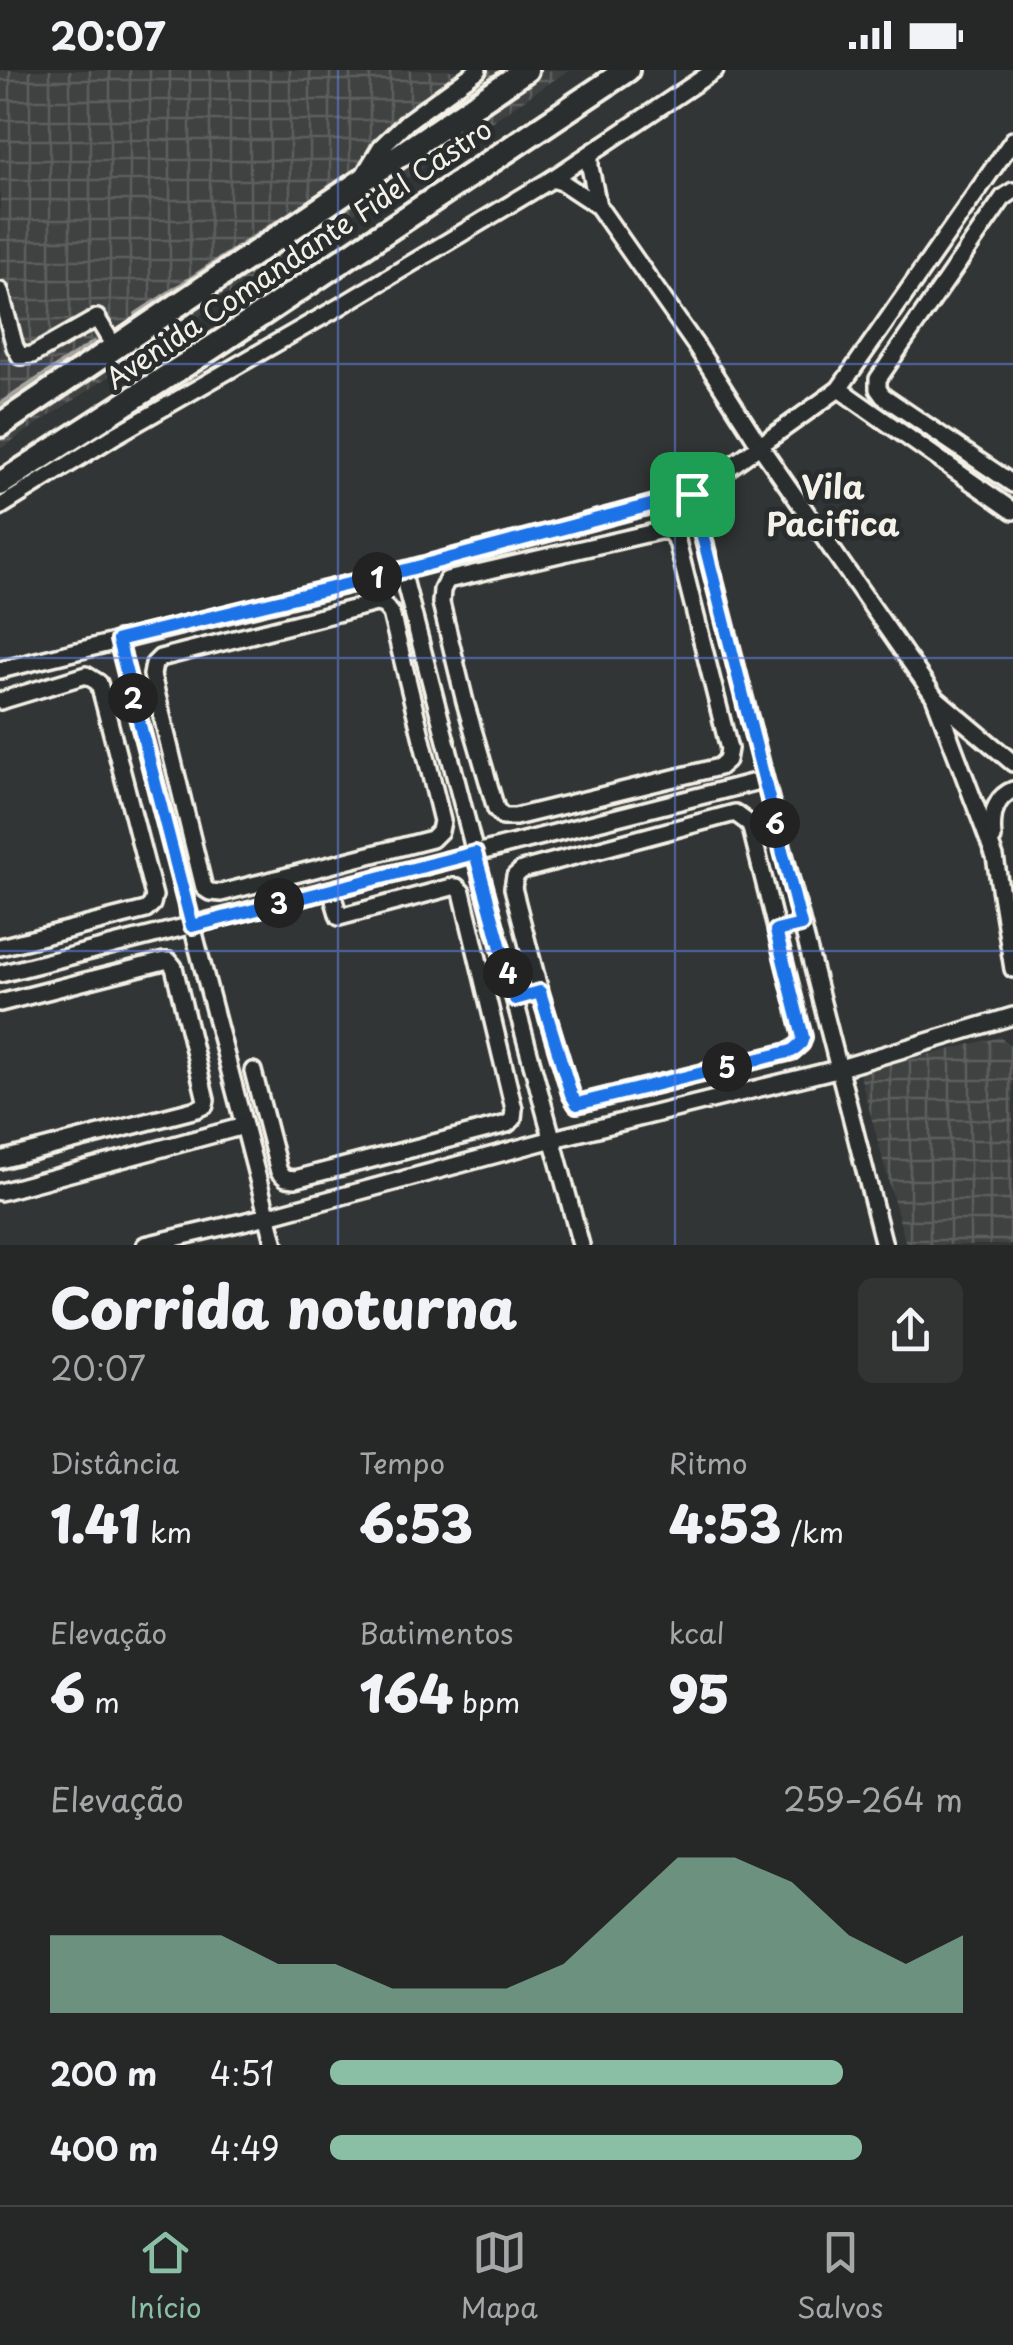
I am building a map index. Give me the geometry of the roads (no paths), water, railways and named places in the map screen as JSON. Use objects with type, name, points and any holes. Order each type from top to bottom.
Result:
[{"type":"highway","name":"Avenida Comandante Fidel Castro","points":[[0,426],[526,70]]},
{"type":"highway","name":"Avenida Comandante Fidel Castro","points":[[0,484],[224,340],[626,71]]},
{"type":"street","points":[[360,182],[377,154],[408,121],[478,70]]},
{"type":"street","points":[[0,506],[552,179],[714,70]]},
{"type":"street","points":[[0,670],[402,571],[692,494],[839,390],[1011,148]]},
{"type":"street","points":[[590,154],[598,206]]},
{"type":"street","points":[[552,179],[598,206],[934,696],[994,857]]},
{"type":"street","points":[[1013,192],[1003,198],[877,384],[883,396],[1013,484]]},
{"type":"street","points":[[0,290],[20,356],[32,355],[97,318],[115,348]]},
{"type":"street","points":[[839,390],[1013,512]]},
{"type":"street","points":[[958,473],[970,455]]},
{"type":"street","points":[[692,494],[884,1245]]},
{"type":"street","points":[[670,530],[677,540],[703,645],[729,749],[727,760],[719,767],[503,817],[496,809],[465,702],[441,603],[442,590],[448,580],[670,530]]},
{"type":"street","points":[[402,571],[581,1245]]},
{"type":"street","points":[[376,603],[391,612],[442,821],[440,831],[432,838],[220,893],[210,892],[204,888],[152,675],[154,664],[160,658],[268,629],[376,603]]},
{"type":"street","points":[[262,605],[268,629]]},
{"type":"street","points":[[703,645],[728,639]]},
{"type":"street","points":[[118,640],[275,1245]]},
{"type":"street","points":[[0,701],[86,675],[99,684],[154,896],[146,910],[0,947]]},
{"type":"street","points":[[934,696],[1013,763]]},
{"type":"street","points":[[437,710],[465,702]]},
{"type":"street","points":[[0,974],[764,780]]},
{"type":"street","points":[[1013,790],[1003,794],[994,809],[992,824],[1013,969]]},
{"type":"street","points":[[735,814],[750,824],[776,931],[803,1037],[792,1051],[577,1104],[540,992],[513,888],[515,876],[522,870],[735,814]]},
{"type":"street","points":[[253,1071],[280,1172],[286,1178],[295,1179],[514,1119],[462,892],[452,887],[338,917],[331,890]]},
{"type":"street","points":[[776,931],[801,925]]},
{"type":"street","points":[[0,1003],[170,961],[206,1100],[205,1106],[0,1160]]},
{"type":"street","points":[[46,962],[53,990]]},
{"type":"street","points":[[515,999],[540,992]]},
{"type":"street","points":[[145,1245],[838,1068],[1013,1016]]},
{"type":"street","points":[[0,1192],[244,1126]]},
{"type":"street","points":[[91,1135],[100,1166]]},
{"type":"waterway","points":[[394,145],[486,84]]},
{"type":"waterway","points":[[136,314],[365,164]]},
{"type":"waterway","points":[[0,404],[94,342]]},
{"type":"district","name":"Vila Pacifica","points":[[833,504]]}]
